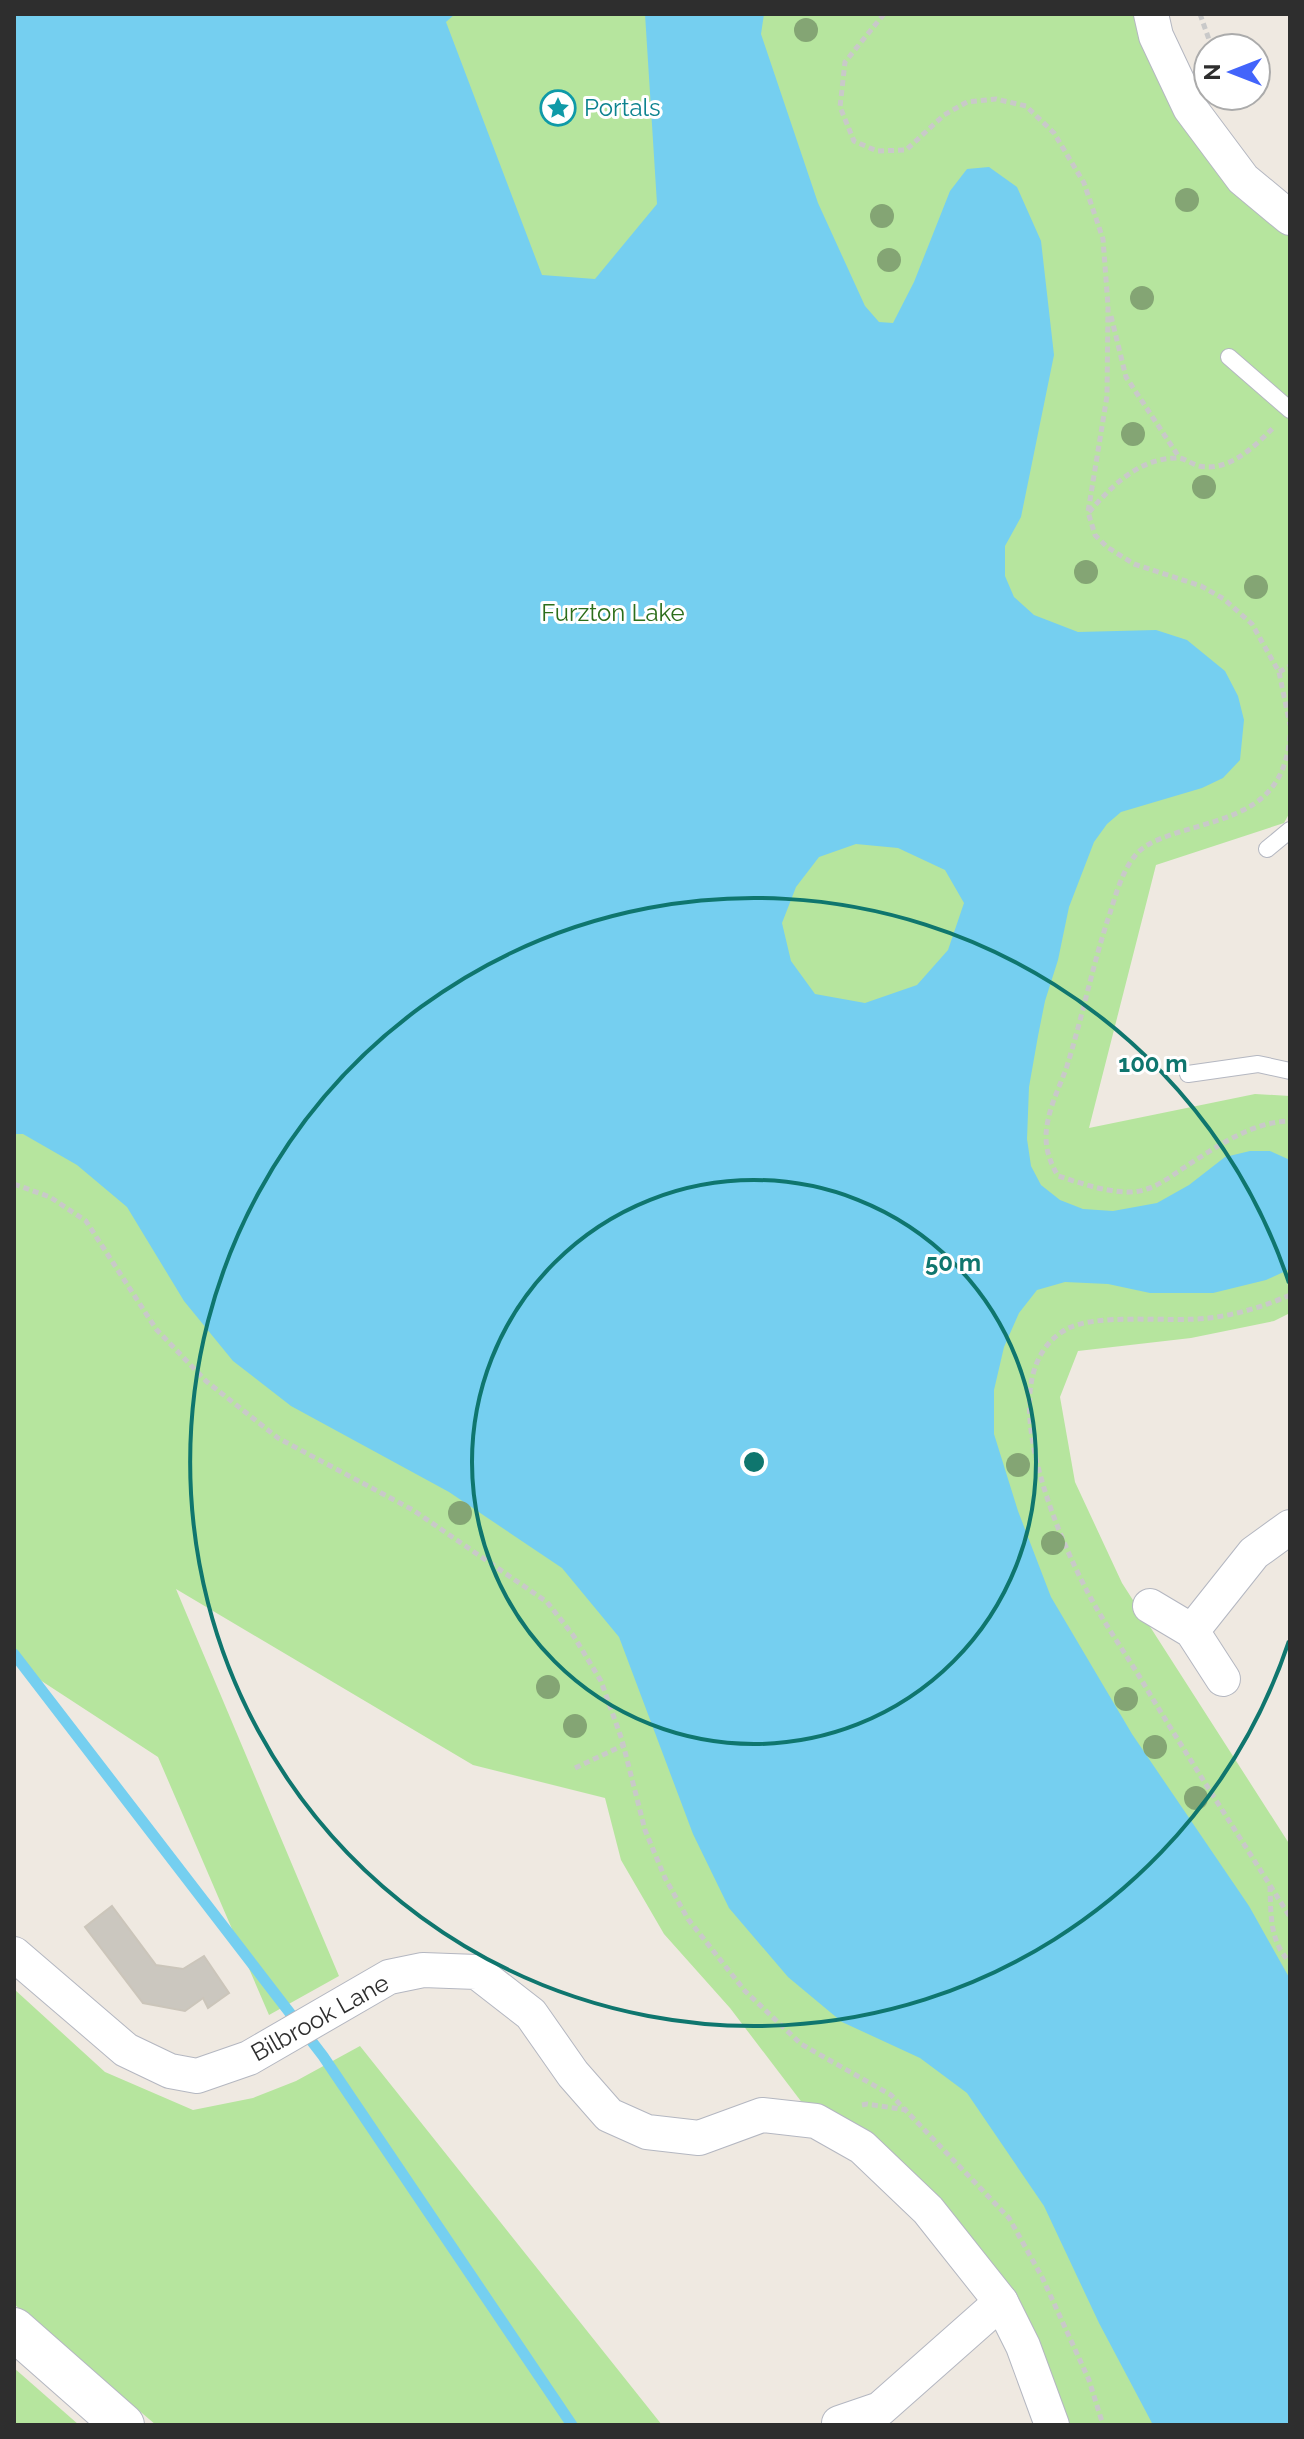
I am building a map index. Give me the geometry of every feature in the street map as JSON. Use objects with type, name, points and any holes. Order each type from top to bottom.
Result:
[{"type":"street","points":[[1151,14],[1156,36],[1190,108],[1243,179],[1290,218]]},
{"type":"street","points":[[1192,1631],[1254,1553],[1290,1527]]},
{"type":"street","points":[[1150,1606],[1192,1631],[1223,1679]]},
{"type":"street","name":"Bilbrook Lane","points":[[14,1954],[126,2050],[170,2071],[197,2076],[249,2058],[389,1977],[423,1970],[477,1972],[531,2014],[573,2074],[609,2115],[647,2132],[699,2138],[762,2115],[816,2121],[862,2147],[928,2210],[1001,2302],[1023,2346],[1052,2425]]},
{"type":"street","points":[[839,2423],[880,2409],[1001,2302]]},
{"type":"street","points":[[14,2329],[123,2425]]},
{"type":"lane","points":[[1229,357],[1290,410]]},
{"type":"lane","points":[[1267,849],[1290,830]]},
{"type":"lane","points":[[1188,1074],[1258,1064],[1290,1071]]},
{"type":"path","points":[[884,14],[845,62],[840,107],[854,141],[877,151],[906,150],[944,115],[967,102],[996,99],[1026,106],[1054,133],[1084,183],[1103,239],[1108,306],[1107,396],[1088,512],[1095,535],[1107,547],[1134,564],[1201,586],[1224,599],[1252,624],[1279,672],[1290,725]]},
{"type":"path","points":[[1108,306],[1126,377],[1179,457],[1197,466],[1217,467],[1229,463],[1258,443],[1290,410]]},
{"type":"path","points":[[1088,512],[1115,484],[1145,464],[1179,457]]},
{"type":"path","points":[[1279,672],[1290,666]]},
{"type":"path","points":[[1290,735],[1289,751],[1279,778],[1266,797],[1238,813],[1158,839],[1135,855],[1117,890],[1067,1065],[1049,1110],[1046,1136],[1048,1157],[1058,1176],[1101,1190],[1132,1192],[1159,1185],[1224,1142],[1272,1121],[1290,1121]]},
{"type":"path","points":[[14,1184],[50,1197],[86,1221],[156,1329],[206,1381],[278,1438],[413,1510],[547,1602],[573,1635],[601,1681],[624,1745],[645,1830],[665,1878],[688,1919],[745,1991],[801,2044],[891,2095],[1009,2218],[1042,2277],[1083,2367],[1103,2425]]},
{"type":"path","points":[[1290,1295],[1270,1304],[1210,1318],[1086,1323],[1066,1329],[1047,1344],[1036,1367],[1029,1400],[1033,1451],[1045,1497],[1088,1593],[1182,1749],[1290,1917]]},
{"type":"path","points":[[575,1768],[624,1745]]},
{"type":"path","points":[[1270,1885],[1271,1927],[1284,1956],[1290,1962]]},
{"type":"green space","name":"Furzton Lake","points":[[14,14],[1151,14],[1156,36],[1192,85],[1192,112],[1212,112],[1290,218],[1290,812],[1284,823],[1156,865],[1089,1128],[1255,1094],[1290,1096],[1290,1313],[1274,1321],[1191,1338],[1078,1351],[1060,1397],[1075,1482],[1122,1583],[1290,1845],[1290,2425],[1052,2425],[1001,2302],[816,2121],[730,2008],[664,1934],[621,1860],[605,1798],[473,1765],[176,1589],[339,1976],[269,2015],[158,1757],[14,1663]]},
{"type":"green space","points":[[14,1989],[105,2072],[193,2110],[253,2098],[296,2081],[360,2046],[662,2425],[156,2425],[14,2304]]},
{"type":"green space","points":[[14,2368],[79,2425],[14,2425]]},
{"type":"water","name":"Furzton Lake","points":[[14,14],[455,14],[446,22],[542,275],[595,279],[657,204],[645,14],[764,14],[761,34],[818,203],[865,306],[879,322],[893,323],[914,282],[950,191],[967,169],[989,167],[1017,187],[1041,241],[1054,355],[1021,517],[1005,546],[1005,576],[1014,597],[1034,615],[1078,632],[1156,630],[1187,640],[1225,671],[1238,696],[1244,720],[1240,760],[1223,778],[1202,788],[1121,812],[1094,842],[1069,907],[1038,1036],[1029,1087],[1027,1139],[1031,1166],[1041,1185],[1060,1200],[1083,1209],[1113,1211],[1157,1203],[1189,1185],[1225,1157],[1250,1151],[1270,1151],[1290,1160],[1290,1269],[1266,1280],[1213,1293],[1150,1293],[1108,1284],[1065,1282],[1037,1290],[1019,1313],[1004,1347],[994,1390],[994,1434],[1018,1511],[1051,1597],[1132,1734],[1249,1906],[1290,1979],[1290,2425],[1153,2425],[1099,2323],[1044,2206],[967,2093],[920,2058],[842,2022],[788,1977],[729,1908],[693,1834],[619,1637],[562,1568],[449,1492],[291,1406],[233,1361],[184,1301],[127,1207],[77,1165],[23,1134],[14,1134]],"holes":[[[856,844],[898,848],[945,870],[964,903],[948,950],[917,985],[865,1003],[815,994],[791,961],[782,923],[796,887],[819,857]]]},
{"type":"building","points":[[112,1906],[156,1965],[183,1969],[204,1956],[229,1993],[208,2008],[203,1998],[185,2011],[143,2003],[85,1927]]},
{"type":"waterway","points":[[14,1654],[323,2056],[572,2425]]},
{"type":"place","name":"Portals","points":[[558,108]]}]
